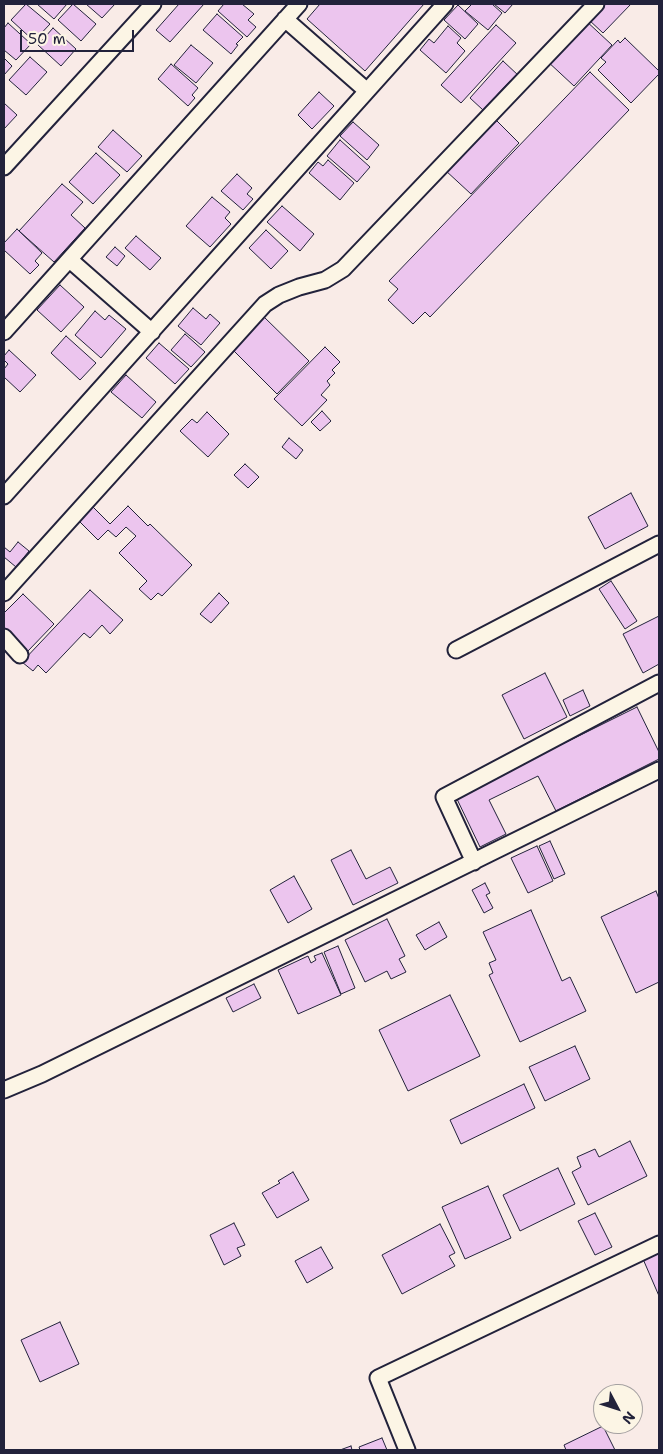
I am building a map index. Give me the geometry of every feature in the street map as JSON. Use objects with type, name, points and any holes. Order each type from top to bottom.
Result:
[{"type":"street","points":[[4,167],[153,4]]},
{"type":"street","points":[[4,332],[299,4]]},
{"type":"street","points":[[4,496],[445,4]]},
{"type":"street","points":[[4,593],[265,304],[278,295],[325,280],[343,269],[596,4]]},
{"type":"street","points":[[285,19],[367,91]]},
{"type":"street","points":[[70,260],[152,332]]},
{"type":"street","points":[[456,650],[659,544]]},
{"type":"street","points":[[4,637],[20,655]]},
{"type":"street","points":[[474,862],[444,796],[659,683]]},
{"type":"street","points":[[4,1090],[42,1074],[659,770]]},
{"type":"street","points":[[407,1450],[378,1378],[659,1244]]},
{"type":"building","points":[[26,4],[50,24],[34,41],[11,20]]},
{"type":"building","points":[[37,4],[67,4],[54,19]]},
{"type":"building","points":[[73,4],[96,24],[81,41],[58,20]]},
{"type":"building","points":[[86,4],[115,4],[102,18]]},
{"type":"building","points":[[179,4],[204,4],[170,42],[156,30]]},
{"type":"building","points":[[224,4],[242,4],[254,14],[248,20],[256,27],[247,37],[218,11]]},
{"type":"building","points":[[320,4],[424,4],[365,71],[307,19]]},
{"type":"building","points":[[472,4],[492,4],[502,13],[488,30],[465,11]]},
{"type":"building","points":[[494,4],[513,4],[505,13]]},
{"type":"building","points":[[603,4],[631,4],[603,33],[588,19]]},
{"type":"building","points":[[458,5],[478,24],[465,39],[444,20]]},
{"type":"building","points":[[217,14],[243,37],[236,44],[238,45],[231,54],[203,30]]},
{"type":"building","points":[[584,19],[612,45],[574,86],[546,60]]},
{"type":"building","points":[[8,23],[31,44],[16,60],[4,50],[4,28]]},
{"type":"building","points":[[496,25],[516,43],[461,103],[441,85]]},
{"type":"building","points":[[448,26],[461,38],[457,43],[465,51],[446,73],[420,50],[429,39],[434,43]]},
{"type":"building","points":[[53,28],[76,49],[61,66],[38,45]]},
{"type":"building","points":[[625,38],[659,71],[659,74],[631,103],[598,70],[606,62],[601,58],[618,40],[620,43]]},
{"type":"building","points":[[191,45],[213,63],[196,83],[174,65]]},
{"type":"building","points":[[30,57],[47,72],[26,95],[9,80]]},
{"type":"building","points":[[4,58],[12,66],[4,75]]},
{"type":"building","points":[[503,61],[519,76],[513,83],[510,81],[483,110],[470,98]]},
{"type":"building","points":[[171,64],[198,88],[192,95],[195,98],[188,106],[158,79]]},
{"type":"building","points":[[590,72],[629,110],[430,317],[425,312],[413,324],[388,300],[398,289],[389,281]]},
{"type":"building","points":[[319,92],[334,106],[312,129],[298,115]]},
{"type":"building","points":[[4,103],[17,115],[4,129]]},
{"type":"building","points":[[494,118],[519,143],[471,194],[445,170]]},
{"type":"building","points":[[353,122],[379,145],[367,160],[340,136]]},
{"type":"building","points":[[113,130],[142,156],[127,172],[98,147]]},
{"type":"building","points":[[340,140],[370,167],[357,182],[327,156]]},
{"type":"building","points":[[96,153],[120,175],[93,204],[69,182]]},
{"type":"building","points":[[328,160],[354,183],[340,200],[309,173],[318,162],[323,166]]},
{"type":"building","points":[[237,174],[252,188],[247,194],[253,199],[243,210],[221,191]]},
{"type":"building","points":[[62,184],[83,202],[71,215],[85,228],[54,262],[19,231]]},
{"type":"building","points":[[212,197],[230,212],[225,218],[231,224],[210,247],[186,226]]},
{"type":"building","points":[[282,206],[314,234],[300,251],[267,222]]},
{"type":"building","points":[[17,229],[42,253],[35,261],[39,265],[30,274],[4,250],[4,243]]},
{"type":"building","points":[[266,230],[288,251],[271,269],[249,248]]},
{"type":"building","points":[[136,236],[161,258],[150,270],[125,248]]},
{"type":"building","points":[[115,247],[125,256],[117,266],[106,257]]},
{"type":"building","points":[[60,285],[84,307],[61,332],[37,310]]},
{"type":"building","points":[[193,308],[206,319],[210,314],[220,323],[201,345],[178,326]]},
{"type":"building","points":[[95,311],[105,320],[109,315],[126,329],[101,358],[75,335]]},
{"type":"building","points":[[263,316],[309,361],[277,394],[231,348]]},
{"type":"building","points":[[185,334],[205,352],[191,367],[171,350]]},
{"type":"building","points":[[66,336],[96,363],[80,380],[51,353]]},
{"type":"building","points":[[159,343],[189,369],[175,384],[146,358]]},
{"type":"building","points":[[325,347],[340,362],[332,370],[335,373],[327,381],[330,385],[321,395],[327,400],[302,426],[274,399]]},
{"type":"building","points":[[9,350],[36,375],[20,392],[4,377],[4,369],[8,364],[4,360],[4,356]]},
{"type":"building","points":[[126,375],[156,402],[142,418],[111,392]]},
{"type":"building","points":[[322,411],[331,421],[320,431],[311,422]]},
{"type":"building","points":[[207,412],[229,434],[208,457],[180,431],[192,419],[197,423]]},
{"type":"building","points":[[289,438],[303,450],[296,459],[282,447]]},
{"type":"building","points":[[245,464],[259,477],[248,488],[234,475]]},
{"type":"building","points":[[631,493],[648,526],[605,549],[588,517]]},
{"type":"building","points":[[128,506],[148,526],[150,524],[192,565],[162,596],[158,593],[151,600],[139,589],[147,581],[119,553],[136,536],[126,527],[116,537],[108,530],[98,540],[79,521],[93,507],[110,524]]},
{"type":"building","points":[[18,542],[29,551],[16,567],[4,557],[4,547],[10,552]]},
{"type":"building","points":[[611,581],[637,621],[625,629],[599,589]]},
{"type":"building","points":[[90,590],[123,620],[110,634],[102,625],[90,638],[84,633],[46,673],[38,665],[33,671],[22,662]]},
{"type":"building","points":[[219,593],[229,603],[211,623],[200,614]]},
{"type":"building","points":[[23,594],[54,624],[27,652],[4,629],[4,613]]},
{"type":"building","points":[[659,616],[659,664],[643,673],[623,634]]},
{"type":"building","points":[[545,673],[567,717],[524,739],[502,695]]},
{"type":"building","points":[[583,690],[590,706],[570,716],[563,700]]},
{"type":"building","points":[[637,707],[659,752],[659,759],[556,811],[538,776],[489,800],[506,834],[480,847],[456,797]]},
{"type":"building","points":[[550,841],[565,874],[554,879],[539,846]]},
{"type":"building","points":[[537,846],[553,881],[528,893],[511,858]]},
{"type":"building","points":[[351,850],[366,879],[390,867],[398,883],[353,905],[331,860]]},
{"type":"building","points":[[294,876],[312,909],[288,923],[270,890]]},
{"type":"building","points":[[485,883],[490,893],[486,895],[493,908],[484,913],[472,890]]},
{"type":"building","points":[[656,891],[659,899],[659,982],[636,993],[601,917]]},
{"type":"building","points":[[531,910],[562,981],[570,977],[586,1011],[520,1042],[489,975],[493,973],[489,963],[496,960],[483,932]]},
{"type":"building","points":[[387,919],[405,956],[399,959],[406,972],[391,979],[387,971],[365,982],[345,940]]},
{"type":"building","points":[[439,922],[447,937],[425,950],[416,935]]},
{"type":"building","points":[[338,946],[355,988],[341,994],[324,952]]},
{"type":"building","points":[[322,953],[341,995],[298,1014],[278,970],[308,956],[311,963],[316,960],[314,956]]},
{"type":"building","points":[[254,984],[261,998],[233,1012],[226,998]]},
{"type":"building","points":[[450,995],[480,1056],[408,1091],[379,1030]]},
{"type":"building","points":[[575,1046],[590,1079],[545,1101],[529,1067]]},
{"type":"building","points":[[524,1084],[535,1108],[461,1144],[450,1120]]},
{"type":"building","points":[[630,1141],[647,1176],[588,1205],[572,1172],[581,1167],[577,1157],[595,1149],[599,1157]]},
{"type":"building","points":[[558,1168],[575,1204],[520,1231],[503,1195]]},
{"type":"building","points":[[293,1172],[309,1200],[277,1218],[262,1193],[280,1183],[278,1181]]},
{"type":"building","points":[[488,1186],[511,1238],[465,1259],[442,1207]]},
{"type":"building","points":[[595,1213],[612,1247],[595,1255],[578,1221]]},
{"type":"building","points":[[234,1223],[245,1245],[237,1248],[241,1256],[224,1265],[210,1235]]},
{"type":"building","points":[[440,1224],[455,1253],[449,1256],[455,1266],[402,1294],[382,1255]]},
{"type":"building","points":[[321,1247],[333,1268],[307,1283],[295,1261]]},
{"type":"building","points":[[659,1252],[659,1296],[643,1259]]},
{"type":"building","points":[[60,1322],[79,1364],[40,1382],[21,1340]]},
{"type":"building","points":[[593,1431],[593,1434],[607,1434],[615,1450],[566,1450],[564,1445]]},
{"type":"building","points":[[382,1438],[387,1450],[360,1450],[359,1447]]},
{"type":"building","points":[[351,1446],[352,1450],[340,1450]]}]
